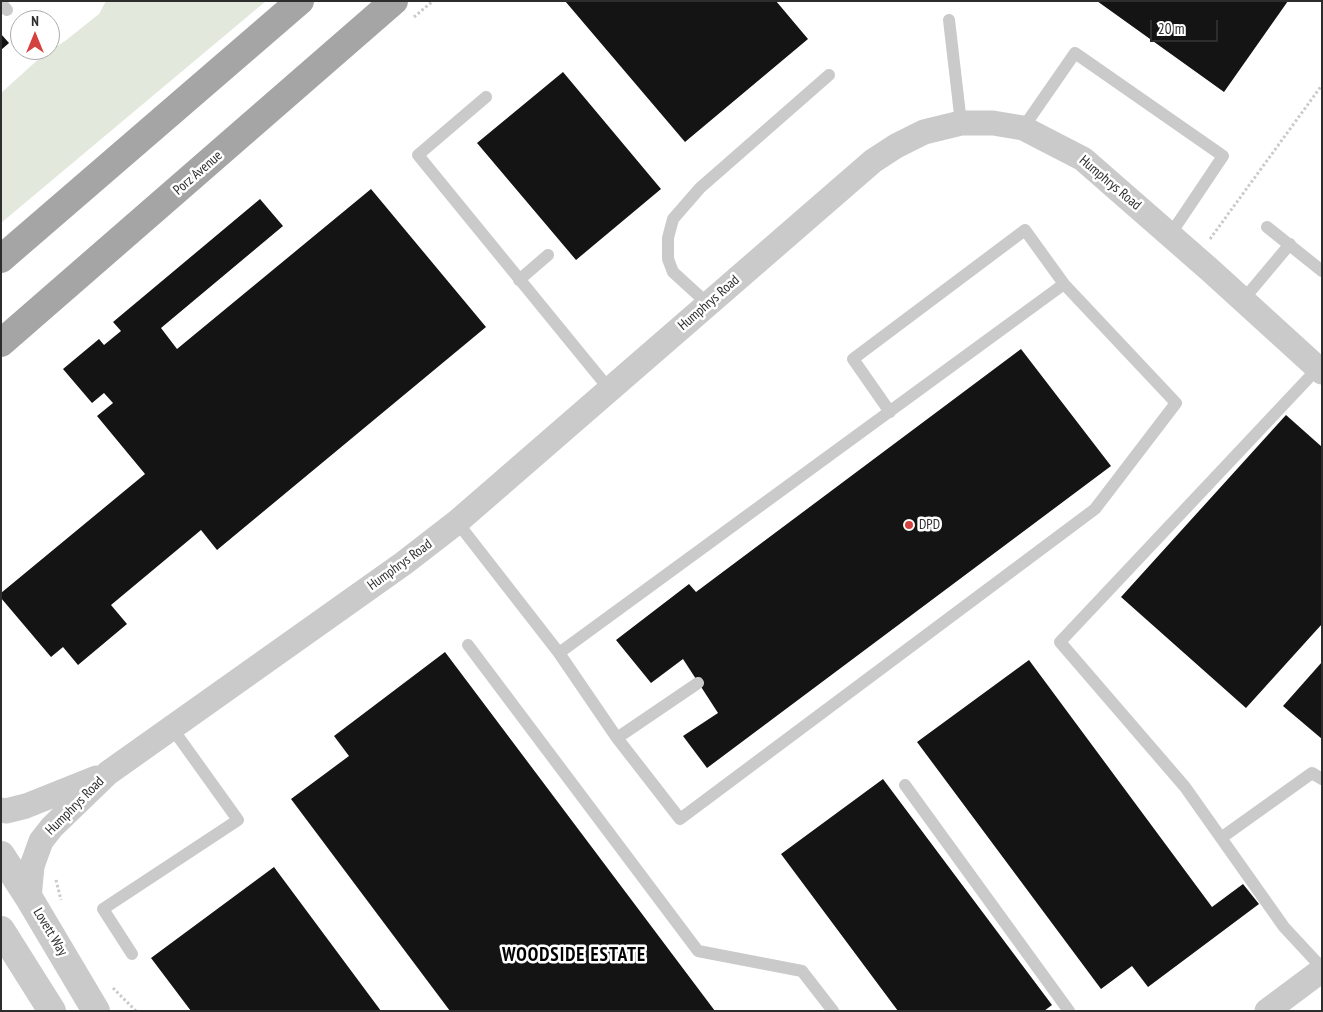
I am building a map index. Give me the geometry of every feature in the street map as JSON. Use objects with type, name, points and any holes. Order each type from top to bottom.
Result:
[{"type":"main road","points":[[1,259],[300,1]]},
{"type":"main road","name":"Porz Avenue","points":[[1,342],[394,1]]},
{"type":"street","name":"Humphrys Road","points":[[29,898],[32,866],[41,841],[52,827],[108,773],[404,563],[457,522],[874,161],[896,146],[924,132],[962,123],[994,123],[1023,128],[1083,159],[1197,258],[1320,370]]},
{"type":"street","name":"Humphrys Road","points":[[1,810],[6,811],[26,806],[108,773]]},
{"type":"street","name":"Lovett Way","points":[[1,855],[29,898],[96,1011]]},
{"type":"street","points":[[1,930],[52,1011]]},
{"type":"street","points":[[1267,1011],[1322,969]]},
{"type":"lane","points":[[949,20],[962,123]]},
{"type":"lane","points":[[1023,128],[1075,53],[1223,156],[1170,235]]},
{"type":"lane","points":[[708,304],[673,272],[668,259],[668,238],[673,219],[700,188],[828,75]]},
{"type":"lane","points":[[486,97],[418,155],[610,390]]},
{"type":"lane","points":[[1267,227],[1322,271]]},
{"type":"lane","points":[[457,522],[559,653],[618,738],[680,819],[1095,509],[1176,402],[1064,284],[1025,230],[853,359],[890,412]]},
{"type":"lane","points":[[1243,300],[1290,244]]},
{"type":"lane","points":[[519,280],[548,255]]},
{"type":"lane","points":[[559,653],[1064,284]]},
{"type":"lane","points":[[1320,370],[1060,642],[1185,787],[1284,927],[1322,969]]},
{"type":"lane","points":[[468,645],[698,951],[802,971],[833,1011]]},
{"type":"lane","points":[[618,738],[698,683]]},
{"type":"lane","points":[[132,954],[103,909],[238,820],[172,728]]},
{"type":"lane","points":[[1221,838],[1312,773],[1322,779]]},
{"type":"lane","points":[[905,784],[1069,1011]]},
{"type":"path","points":[[1197,258],[1322,85]]},
{"type":"shaded area","points":[[106,1],[266,1],[1,223],[1,93],[37,60],[60,60],[60,44],[99,14]]},
{"type":"building","points":[[565,1],[776,1],[808,39],[685,142]]},
{"type":"building","points":[[1097,1],[1288,1],[1224,92]]},
{"type":"building","points":[[1,34],[9,43],[1,50]]},
{"type":"building","points":[[563,72],[661,189],[576,260],[477,143]]},
{"type":"building","points":[[371,189],[486,327],[217,550],[201,530],[111,605],[127,624],[78,665],[63,647],[51,657],[1,598],[1,593],[145,474],[97,416],[113,403],[104,393],[92,403],[63,369],[99,339],[104,345],[121,331],[113,322],[260,199],[283,226],[161,328],[177,349]]},
{"type":"building","name":"DPD","points":[[1021,349],[1111,466],[707,768],[683,736],[718,713],[683,659],[651,683],[616,640],[689,584],[696,592]]},
{"type":"building","points":[[1286,415],[1322,447],[1322,624],[1246,708],[1121,597]]},
{"type":"building","points":[[445,652],[715,1011],[450,1011],[291,799],[349,756],[334,736]]},
{"type":"building","points":[[1029,660],[1212,907],[1243,884],[1259,904],[1148,987],[1132,966],[1101,989],[917,742]]},
{"type":"building","points":[[1322,662],[1322,739],[1283,706]]},
{"type":"building","points":[[883,779],[1052,1005],[1044,1011],[898,1011],[781,854]]},
{"type":"building","points":[[274,867],[381,1011],[191,1011],[151,958]]},
{"type":"place","name":"DPD","points":[[909,525]]},
{"type":"district","name":"WOODSIDE ESTATE","points":[[574,956]]}]
